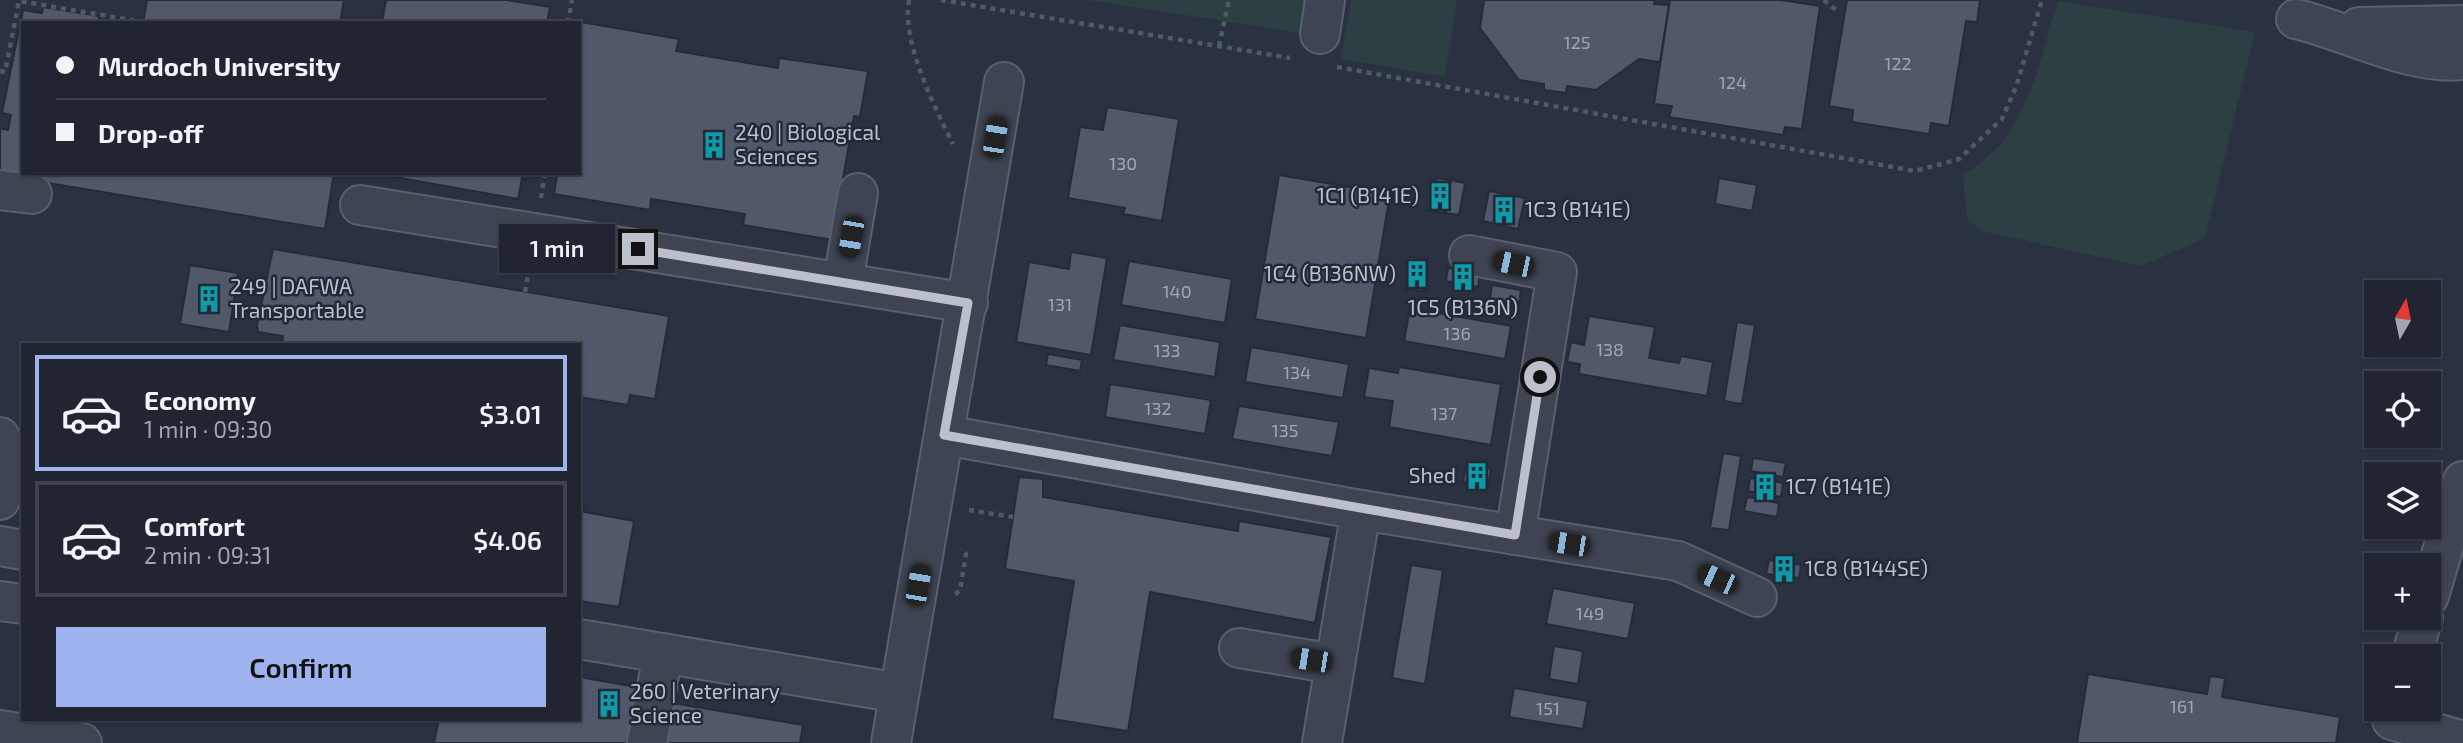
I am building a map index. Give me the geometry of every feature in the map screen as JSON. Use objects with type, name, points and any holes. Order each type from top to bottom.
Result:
[{"type":"street","points":[[2296,19],[2333,28],[2401,52],[2463,60]]},
{"type":"street","points":[[2333,28],[2463,25]]},
{"type":"street","points":[[891,743],[1004,82]]},
{"type":"street","points":[[843,282],[858,193]]},
{"type":"street","points":[[360,205],[968,303]]},
{"type":"street","points":[[1469,255],[1557,272],[1515,535]]},
{"type":"street","points":[[944,435],[1361,510],[1678,561],[1757,597]]},
{"type":"street","points":[[0,437],[0,500]]},
{"type":"street","points":[[2438,553],[2451,485]]},
{"type":"street","points":[[1322,743],[1361,510]]},
{"type":"street","points":[[0,546],[21,550]]},
{"type":"street","points":[[0,601],[21,604]]},
{"type":"street","points":[[581,639],[899,693]]},
{"type":"street","points":[[1239,648],[1335,664]]},
{"type":"street","points":[[647,743],[663,653]]},
{"type":"street","points":[[2390,724],[2463,741]]},
{"type":"street","points":[[0,730],[82,743]]},
{"type":"path","points":[[568,21],[572,0]]},
{"type":"path","points":[[909,0],[907,10],[913,46],[956,149]]},
{"type":"path","points":[[941,0],[1219,46],[1318,40],[1915,171],[1959,159],[2002,119],[2016,87],[2042,0]]},
{"type":"path","points":[[1219,46],[1229,0]]},
{"type":"path","points":[[1824,0],[1836,10]]},
{"type":"path","points":[[0,71],[5,72],[19,1],[137,21]]},
{"type":"shaded area","points":[[1087,0],[1312,0],[1307,34]]},
{"type":"shaded area","points":[[1351,0],[1457,0],[1445,77],[1341,59]]},
{"type":"shaded area","points":[[2058,1],[2255,32],[2205,238],[2141,266],[1981,231],[1967,218],[1963,174],[1985,160],[2002,142],[2016,121],[2036,75]]},
{"type":"building","points":[[147,0],[344,0],[340,21],[143,21]]},
{"type":"building","points":[[386,0],[507,0],[550,7],[547,21],[382,21]]},
{"type":"building","points":[[1484,0],[1655,0],[1654,4],[1669,5],[1660,62],[1639,59],[1596,90],[1567,86],[1566,93],[1544,90],[1544,84],[1519,80],[1480,28]]},
{"type":"building","points":[[1670,0],[1781,0],[1820,6],[1802,129],[1785,127],[1783,135],[1669,117],[1672,106],[1654,104]]},
{"type":"building","points":[[1847,0],[1980,0],[1977,22],[1966,21],[1949,126],[1931,123],[1929,134],[1852,122],[1853,110],[1829,106]]},
{"type":"building","points":[[43,7],[99,16],[98,21],[21,21],[21,175],[334,175],[325,229],[0,175],[0,128],[8,130],[11,115],[2,113],[23,10],[42,13]]},
{"type":"building","name":"240 | Biological Sciences","points":[[581,22],[679,39],[676,51],[778,68],[779,58],[868,71],[860,117],[854,116],[840,195],[839,241],[743,225],[745,214],[651,199],[650,210],[554,194],[557,175],[581,175]]},
{"type":"building","points":[[1107,107],[1179,119],[1162,221],[1123,214],[1125,208],[1068,198],[1080,127],[1103,130]]},
{"type":"building","points":[[383,175],[523,175],[518,199]]},
{"type":"building","points":[[1279,175],[1390,194],[1366,338],[1255,319]]},
{"type":"building","name":"1C1 (B141E)","points":[[1436,178],[1449,180],[1444,213],[1430,211]]},
{"type":"building","points":[[1719,178],[1757,185],[1752,211],[1715,204]]},
{"type":"building","points":[[1451,180],[1465,183],[1459,215],[1446,213]]},
{"type":"building","name":"1C3 (B141E)","points":[[1489,191],[1525,198],[1518,229],[1483,221]]},
{"type":"building","points":[[273,249],[669,316],[655,399],[630,395],[628,405],[581,397],[581,343],[282,343],[283,336],[258,332],[257,325]]},
{"type":"building","points":[[1071,252],[1107,258],[1091,355],[1016,342],[1029,262],[1069,269]]},
{"type":"building","name":"1C4 (B136NW)","points":[[1410,257],[1428,259],[1423,291],[1405,289]]},
{"type":"building","points":[[1129,261],[1232,279],[1225,323],[1121,305]]},
{"type":"building","name":"249 | DAFWA Transportable","points":[[190,265],[238,273],[229,332],[180,324]]},
{"type":"building","name":"1C5 (B136N)","points":[[1448,268],[1480,273],[1478,287],[1446,281]]},
{"type":"building","points":[[1492,285],[1521,290],[1519,304],[1490,298]]},
{"type":"building","points":[[1410,308],[1511,326],[1505,359],[1404,341]]},
{"type":"building","points":[[1589,316],[1655,327],[1649,358],[1679,363],[1681,356],[1713,362],[1707,396],[1579,374],[1580,364],[1567,362],[1571,342],[1584,345]]},
{"type":"building","points":[[1737,322],[1755,325],[1742,404],[1724,401]]},
{"type":"building","points":[[1120,325],[1220,342],[1215,377],[1113,360]]},
{"type":"building","points":[[1251,347],[1349,364],[1343,398],[1245,382]]},
{"type":"building","points":[[1048,354],[1082,360],[1080,371],[1046,365]]},
{"type":"building","points":[[1399,367],[1501,384],[1491,445],[1389,427],[1393,401],[1364,397],[1369,368],[1398,373]]},
{"type":"building","points":[[1110,384],[1211,400],[1205,434],[1105,417]]},
{"type":"building","points":[[1239,406],[1339,422],[1332,456],[1232,439]]},
{"type":"building","points":[[1723,453],[1741,456],[1729,530],[1710,528]]},
{"type":"building","name":"1C7 (B141E)","points":[[1753,458],[1786,463],[1783,477],[1768,474],[1767,480],[1783,483],[1781,497],[1764,494],[1763,500],[1779,503],[1777,517],[1744,511],[1747,497],[1762,499],[1763,494],[1748,491],[1750,478],[1766,480],[1767,474],[1751,471]]},
{"type":"building","name":"Shed","points":[[1466,465],[1491,469],[1488,486],[1463,482]]},
{"type":"building","points":[[1019,477],[1043,479],[1043,497],[1238,531],[1239,521],[1331,537],[1315,623],[1150,592],[1128,731],[1052,719],[1074,581],[1005,569]]},
{"type":"building","points":[[581,511],[634,521],[619,607],[581,601]]},
{"type":"building","name":"1C8 (B144SE)","points":[[1769,560],[1801,565],[1799,578],[1766,574]]},
{"type":"building","points":[[1411,565],[1443,570],[1425,684],[1392,678]]},
{"type":"building","points":[[1553,588],[1635,603],[1628,639],[1546,624]]},
{"type":"building","points":[[1554,646],[1583,651],[1578,684],[1549,679]]},
{"type":"building","points":[[2088,674],[2207,694],[2210,676],[2225,678],[2222,697],[2340,717],[2336,743],[2077,743]]},
{"type":"building","name":"260 | Veterinary Science","points":[[581,677],[642,688],[633,743],[434,743],[439,721],[581,721]]},
{"type":"building","points":[[1514,688],[1588,701],[1583,729],[1509,717]]},
{"type":"building","points":[[667,702],[803,725],[800,743],[661,743]]},
{"type":"place","name":"240 | Biological Sciences","points":[[714,145]]},
{"type":"place","name":"1C1 (B141E)","points":[[1440,196]]},
{"type":"place","name":"1C3 (B141E)","points":[[1504,210]]},
{"type":"place","name":"1C4 (B136NW)","points":[[1417,274]]},
{"type":"place","name":"1C5 (B136N)","points":[[1463,277]]},
{"type":"place","name":"249 | DAFWA Transportable","points":[[209,299]]},
{"type":"place","name":"Shed","points":[[1477,476]]},
{"type":"place","name":"1C7 (B141E)","points":[[1765,487]]},
{"type":"place","name":"1C8 (B144SE)","points":[[1784,569]]},
{"type":"place","name":"260 | Veterinary Science","points":[[609,704]]},
{"type":"route","points":[[638,249],[968,303],[944,435],[1515,535],[1540,377]]}]
